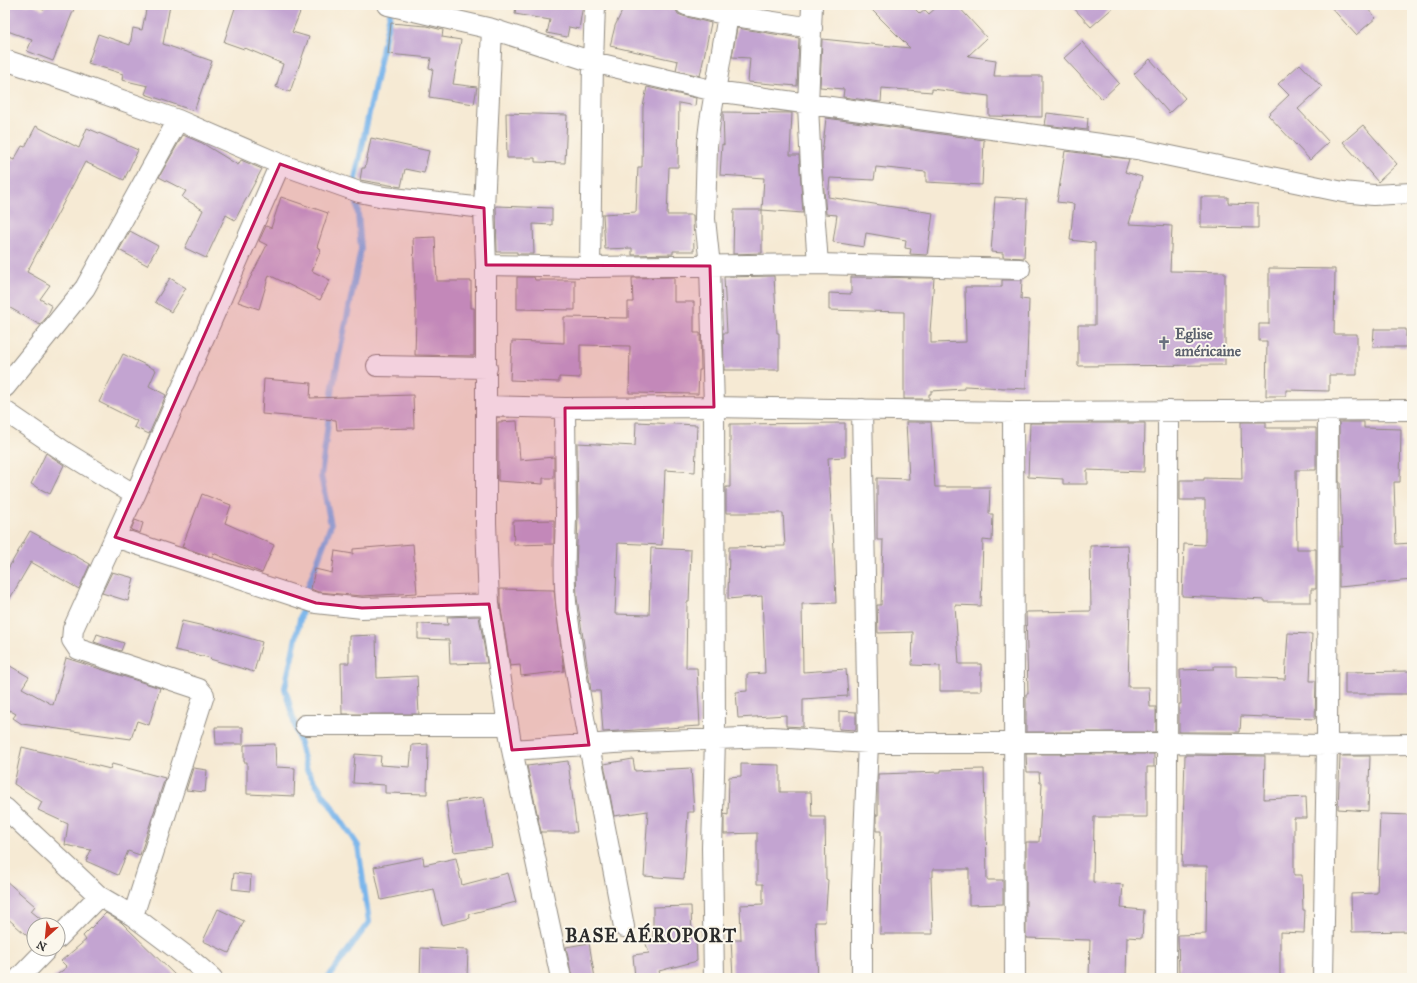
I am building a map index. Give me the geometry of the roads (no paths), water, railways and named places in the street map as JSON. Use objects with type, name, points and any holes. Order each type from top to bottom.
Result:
[{"type":"street","points":[[388,5],[492,29],[593,62],[716,91],[808,105],[1137,149],[1343,192],[1373,195],[1412,193]]},
{"type":"street","points":[[590,267],[595,5]]},
{"type":"street","points":[[686,5],[728,15],[812,28]]},
{"type":"street","points":[[812,5],[808,105],[818,264]]},
{"type":"street","points":[[714,978],[712,848],[715,739],[714,407],[710,266],[705,219],[705,189],[710,121],[728,15]]},
{"type":"street","points":[[492,29],[484,208],[487,406],[486,523],[489,604],[512,750],[560,978]]},
{"type":"street","points":[[5,60],[178,120],[280,164],[359,192],[384,197],[484,208]]},
{"type":"street","points":[[5,387],[85,288],[178,120]]},
{"type":"street","points":[[133,916],[204,695],[199,689],[78,649],[72,640],[73,629],[136,495],[280,164]]},
{"type":"street","points":[[486,265],[590,267],[818,264],[1020,269]]},
{"type":"street","points":[[377,366],[486,368]]},
{"type":"street","points":[[487,406],[565,408],[714,407],[1013,412],[1412,410]]},
{"type":"street","points":[[565,408],[565,575],[567,610],[586,729],[624,927]]},
{"type":"street","points":[[862,409],[868,743],[862,886],[862,978]]},
{"type":"street","points":[[1323,978],[1327,745],[1328,410]]},
{"type":"street","points":[[5,411],[65,452],[136,495]]},
{"type":"street","points":[[1166,978],[1166,743],[1169,579],[1168,411]]},
{"type":"street","points":[[1013,412],[1015,978]]},
{"type":"street","points":[[115,537],[316,603],[362,608],[489,604]]},
{"type":"street","points":[[305,725],[508,725]]},
{"type":"street","points":[[512,750],[715,739],[772,738],[868,743],[1412,744]]},
{"type":"street","points":[[5,808],[100,896],[133,916],[190,959],[212,978]]},
{"type":"street","points":[[66,930],[100,896]]},
{"type":"street","points":[[19,978],[39,957]]},
{"type":"waterway","points":[[328,978],[369,922],[358,846],[307,770],[285,688],[306,592],[331,525],[321,476],[333,386],[361,249],[355,179],[391,9]]},
{"type":"place","name":"Eglise américaine","points":[[1164,343]]},
{"type":"district","name":"BASE AÉROPORT","points":[[651,935]]}]
